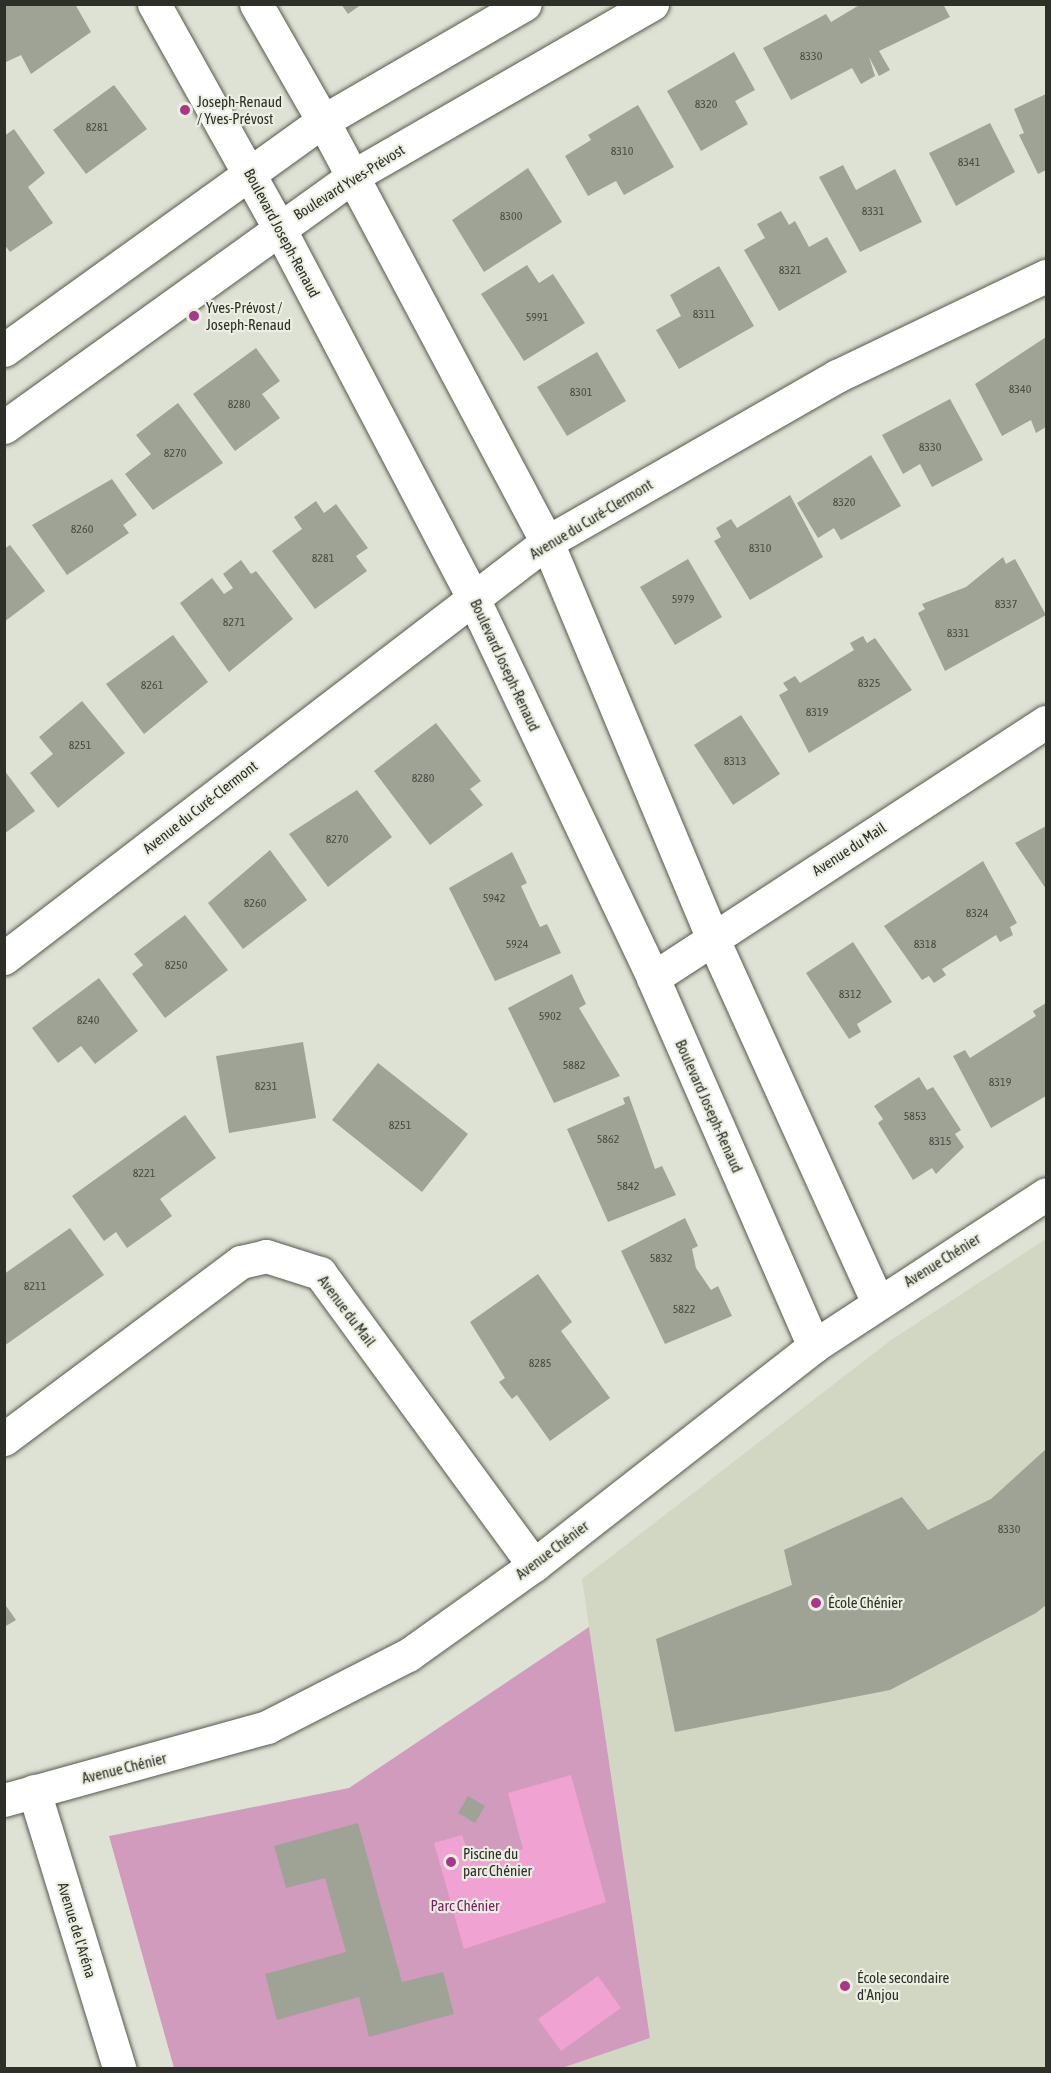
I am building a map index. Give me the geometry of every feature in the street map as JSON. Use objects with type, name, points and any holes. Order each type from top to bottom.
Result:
[{"type":"street","name":"Boulevard Joseph-Renaud","points":[[154,4],[250,173],[472,596],[653,978],[814,1346]]},
{"type":"street","points":[[256,4],[353,176],[547,542],[712,937],[877,1301]]},
{"type":"street","points":[[4,350],[322,121],[525,4]]},
{"type":"street","name":"Boulevard Yves-Prévost","points":[[4,427],[278,226],[353,176],[652,4]]},
{"type":"street","name":"Avenue du Curé-Clermont","points":[[4,958],[472,596],[547,542],[837,375],[1047,276]]},
{"type":"street","name":"Avenue du Mail","points":[[653,978],[712,937],[1047,722]]},
{"type":"street","name":"Avenue Chénier","points":[[19,1796],[267,1728],[408,1655],[534,1565],[814,1346],[877,1301],[1047,1194]]},
{"type":"street","name":"Avenue du Mail","points":[[4,1438],[241,1262],[266,1256],[320,1273],[534,1565]]},
{"type":"street","name":"Avenue de l'Aréna","points":[[19,1796],[119,2068]]},
{"type":"shaded area","name":"École Chénier","points":[[1046,1239],[1046,2068],[562,2068],[650,2038],[582,1579],[891,1340]]},
{"type":"shaded area","points":[[571,1775],[606,1902],[464,1949],[434,1843],[462,1835],[471,1863],[523,1849],[508,1793]]},
{"type":"shaded area","points":[[598,1976],[621,2008],[561,2051],[538,2019]]},
{"type":"green space","name":"Parc Chénier","points":[[589,1627],[650,2038],[562,2068],[174,2068],[109,1836],[349,1788]]},
{"type":"building","points":[[4,4],[75,4],[91,32],[31,74],[21,55],[4,63]]},
{"type":"building","points":[[341,4],[362,4],[348,14]]},
{"type":"building","points":[[861,4],[943,4],[950,17],[879,51],[890,70],[879,76],[869,57],[875,76],[861,84],[852,68],[791,100],[763,48],[826,14],[831,22]]},
{"type":"building","points":[[734,52],[755,90],[735,101],[748,124],[701,151],[667,91]]},
{"type":"building","points":[[114,85],[147,129],[86,174],[53,130]]},
{"type":"building","points":[[1046,94],[1046,170],[1038,174],[1019,135],[1024,133],[1014,109]]},
{"type":"building","points":[[638,105],[674,167],[624,195],[616,181],[588,196],[565,156],[591,140],[588,135]]},
{"type":"building","points":[[990,123],[1015,172],[956,206],[929,153]]},
{"type":"building","points":[[14,129],[45,173],[28,187],[53,223],[10,252],[4,244],[4,136]]},
{"type":"building","points":[[843,165],[856,190],[895,169],[922,222],[860,252],[819,177]]},
{"type":"building","points":[[528,168],[562,222],[484,272],[452,220]]},
{"type":"building","points":[[781,211],[789,225],[795,221],[809,247],[827,237],[847,272],[779,311],[744,250],[765,238],[757,224]]},
{"type":"building","points":[[527,265],[539,283],[553,274],[585,323],[524,361],[481,294]]},
{"type":"building","points":[[719,266],[754,326],[679,369],[656,330],[681,316],[670,295]]},
{"type":"building","points":[[1046,337],[1046,427],[1036,433],[1031,420],[1002,436],[975,384]]},
{"type":"building","points":[[256,348],[280,381],[262,394],[280,418],[235,451],[193,394]]},
{"type":"building","points":[[597,352],[626,401],[567,436],[537,387]]},
{"type":"building","points":[[950,399],[983,460],[932,487],[920,464],[903,474],[882,435]]},
{"type":"building","points":[[178,403],[223,463],[153,510],[125,474],[151,454],[136,435]]},
{"type":"building","points":[[871,455],[901,506],[841,540],[834,528],[818,538],[797,503]]},
{"type":"building","points":[[112,479],[137,515],[123,525],[129,533],[67,575],[32,525]]},
{"type":"building","points":[[790,495],[823,557],[750,600],[714,541],[721,537],[716,528],[731,519],[737,528]]},
{"type":"building","points":[[316,501],[324,513],[336,504],[368,548],[356,556],[367,571],[315,609],[272,551],[302,529],[294,517]]},
{"type":"building","points":[[10,545],[45,591],[4,622],[4,549]]},
{"type":"building","points":[[1003,557],[1006,564],[1015,559],[1046,615],[945,671],[918,613],[925,609],[922,604],[966,587]]},
{"type":"building","points":[[688,559],[722,617],[675,645],[640,587]]},
{"type":"building","points":[[241,560],[251,574],[256,571],[293,619],[229,672],[180,603],[212,578],[224,594],[233,588],[223,574]]},
{"type":"building","points":[[173,635],[208,682],[144,734],[106,684]]},
{"type":"building","points":[[863,636],[867,643],[875,638],[912,690],[809,753],[779,695],[788,690],[783,683],[795,676],[800,683],[854,650],[850,643]]},
{"type":"building","points":[[82,701],[125,753],[58,808],[30,773],[53,754],[39,737]]},
{"type":"building","points":[[741,715],[780,774],[733,805],[694,745]]},
{"type":"building","points":[[436,723],[481,781],[470,789],[483,805],[430,845],[374,771]]},
{"type":"building","points":[[4,770],[35,811],[4,834]]},
{"type":"building","points":[[357,790],[392,837],[328,887],[289,834]]},
{"type":"building","points":[[1046,826],[1046,889],[1015,843]]},
{"type":"building","points":[[270,850],[307,900],[243,949],[208,903]]},
{"type":"building","points":[[512,852],[527,883],[521,886],[540,927],[547,924],[561,953],[495,981],[449,888]]},
{"type":"building","points":[[983,861],[1017,923],[1010,927],[1013,935],[1000,942],[996,935],[942,969],[946,975],[934,983],[929,976],[922,980],[884,926]]},
{"type":"building","points":[[185,915],[228,970],[165,1018],[132,974],[143,965],[134,954]]},
{"type":"building","points":[[853,942],[892,1002],[857,1024],[861,1032],[849,1039],[806,973]]},
{"type":"building","points":[[572,974],[586,1004],[579,1008],[620,1076],[554,1103],[508,1008]]},
{"type":"building","points":[[99,978],[138,1031],[95,1064],[81,1046],[58,1063],[32,1028]]},
{"type":"building","points":[[1046,1003],[1046,1096],[991,1128],[953,1056],[965,1050],[970,1058],[1036,1016],[1033,1011]]},
{"type":"building","points":[[303,1042],[316,1118],[229,1133],[216,1056]]},
{"type":"building","points":[[378,1063],[468,1134],[422,1192],[332,1120]]},
{"type":"building","points":[[919,1077],[927,1090],[933,1087],[961,1130],[955,1134],[964,1147],[936,1174],[932,1168],[913,1180],[878,1123],[883,1119],[874,1106]]},
{"type":"building","points":[[629,1096],[655,1169],[662,1166],[676,1195],[608,1222],[567,1129],[625,1104],[623,1098]]},
{"type":"building","points":[[185,1115],[216,1158],[160,1199],[172,1216],[127,1248],[116,1232],[104,1241],[72,1196]]},
{"type":"building","points":[[685,1218],[698,1246],[692,1249],[696,1268],[711,1290],[718,1286],[732,1316],[665,1344],[621,1251]]},
{"type":"building","points":[[70,1228],[104,1275],[4,1346],[4,1274]]},
{"type":"building","points":[[538,1274],[572,1322],[561,1331],[610,1398],[550,1441],[517,1395],[512,1399],[499,1382],[505,1378],[470,1322]]},
{"type":"building","points":[[1046,1449],[1046,1605],[1036,1613],[890,1690],[675,1732],[656,1639],[792,1585],[784,1550],[902,1497],[928,1530],[991,1499]]},
{"type":"building","points":[[4,1603],[16,1620],[4,1627]]},
{"type":"building","points":[[468,1796],[485,1806],[475,1823],[458,1813]]},
{"type":"building","points":[[358,1823],[402,1982],[443,1972],[454,2014],[369,2037],[359,1997],[277,2020],[265,1974],[346,1952],[325,1878],[286,1888],[274,1846]]},
{"type":"place","name":"Joseph-Renaud / Yves-Prévost","points":[[185,110]]},
{"type":"place","name":"Yves-Prévost / Joseph-Renaud","points":[[194,316]]},
{"type":"place","name":"École Chénier","points":[[816,1603]]},
{"type":"place","name":"Piscine du parc Chénier","points":[[451,1862]]},
{"type":"place","name":"École secondaire d'Anjou","points":[[845,1986]]}]
